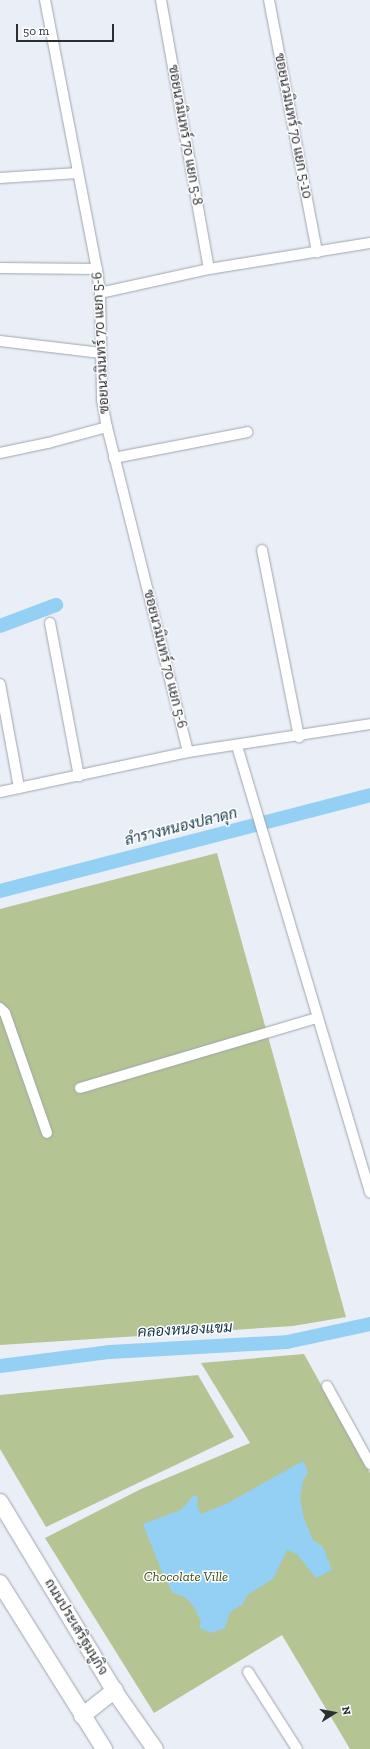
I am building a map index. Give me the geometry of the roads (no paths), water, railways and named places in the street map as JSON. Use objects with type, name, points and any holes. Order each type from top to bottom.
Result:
[{"type":"main road","name":"ถนนประเสริฐมนูกิจ","points":[[0,1502],[115,1690],[155,1749]]},
{"type":"main road","points":[[0,1583],[104,1749]]},
{"type":"main road","points":[[82,1716],[115,1690]]},
{"type":"street","name":"ซอยนวมินทร์ 70 แยก 5-6","points":[[45,0],[97,268],[100,293],[102,400],[107,427],[188,752]]},
{"type":"street","name":"ซอยนวมินทร์ 70 แยก 5-8","points":[[161,0],[209,269]]},
{"type":"street","name":"ซอยนวมินทร์ 70 แยก 5-10","points":[[269,0],[317,252]]},
{"type":"street","points":[[0,178],[78,173]]},
{"type":"street","points":[[100,293],[209,269],[370,243]]},
{"type":"street","points":[[0,268],[97,268]]},
{"type":"street","points":[[0,341],[102,353]]},
{"type":"street","points":[[0,453],[48,443],[107,427]]},
{"type":"street","points":[[114,458],[248,432]]},
{"type":"street","points":[[262,550],[298,737]]},
{"type":"street","points":[[50,623],[79,776]]},
{"type":"street","points":[[0,684],[19,788]]},
{"type":"street","points":[[0,792],[188,752],[298,737],[370,724]]},
{"type":"street","points":[[237,746],[369,1190]]},
{"type":"street","points":[[0,1008],[5,1013],[47,1133]]},
{"type":"street","points":[[80,1088],[317,1018]]},
{"type":"street","points":[[327,1386],[370,1464]]},
{"type":"street","points":[[248,1672],[297,1749]]},
{"type":"water","points":[[303,1461],[308,1472],[303,1481],[300,1498],[304,1519],[313,1540],[323,1547],[332,1570],[316,1578],[297,1554],[287,1550],[273,1579],[247,1595],[243,1604],[230,1612],[225,1628],[211,1633],[199,1628],[201,1622],[194,1607],[185,1597],[173,1593],[163,1575],[143,1524],[181,1510],[194,1495],[198,1497],[197,1505],[201,1514],[226,1504]]},
{"type":"waterway","points":[[0,626],[56,605]]},
{"type":"waterway","name":"ลำรางหนองปลาดุก","points":[[0,891],[370,795]]},
{"type":"waterway","name":"คลองหนองแขม","points":[[0,1366],[110,1352],[287,1342],[370,1324]]},
{"type":"park label","name":"Chocolate Ville","points":[[186,1577]]}]
